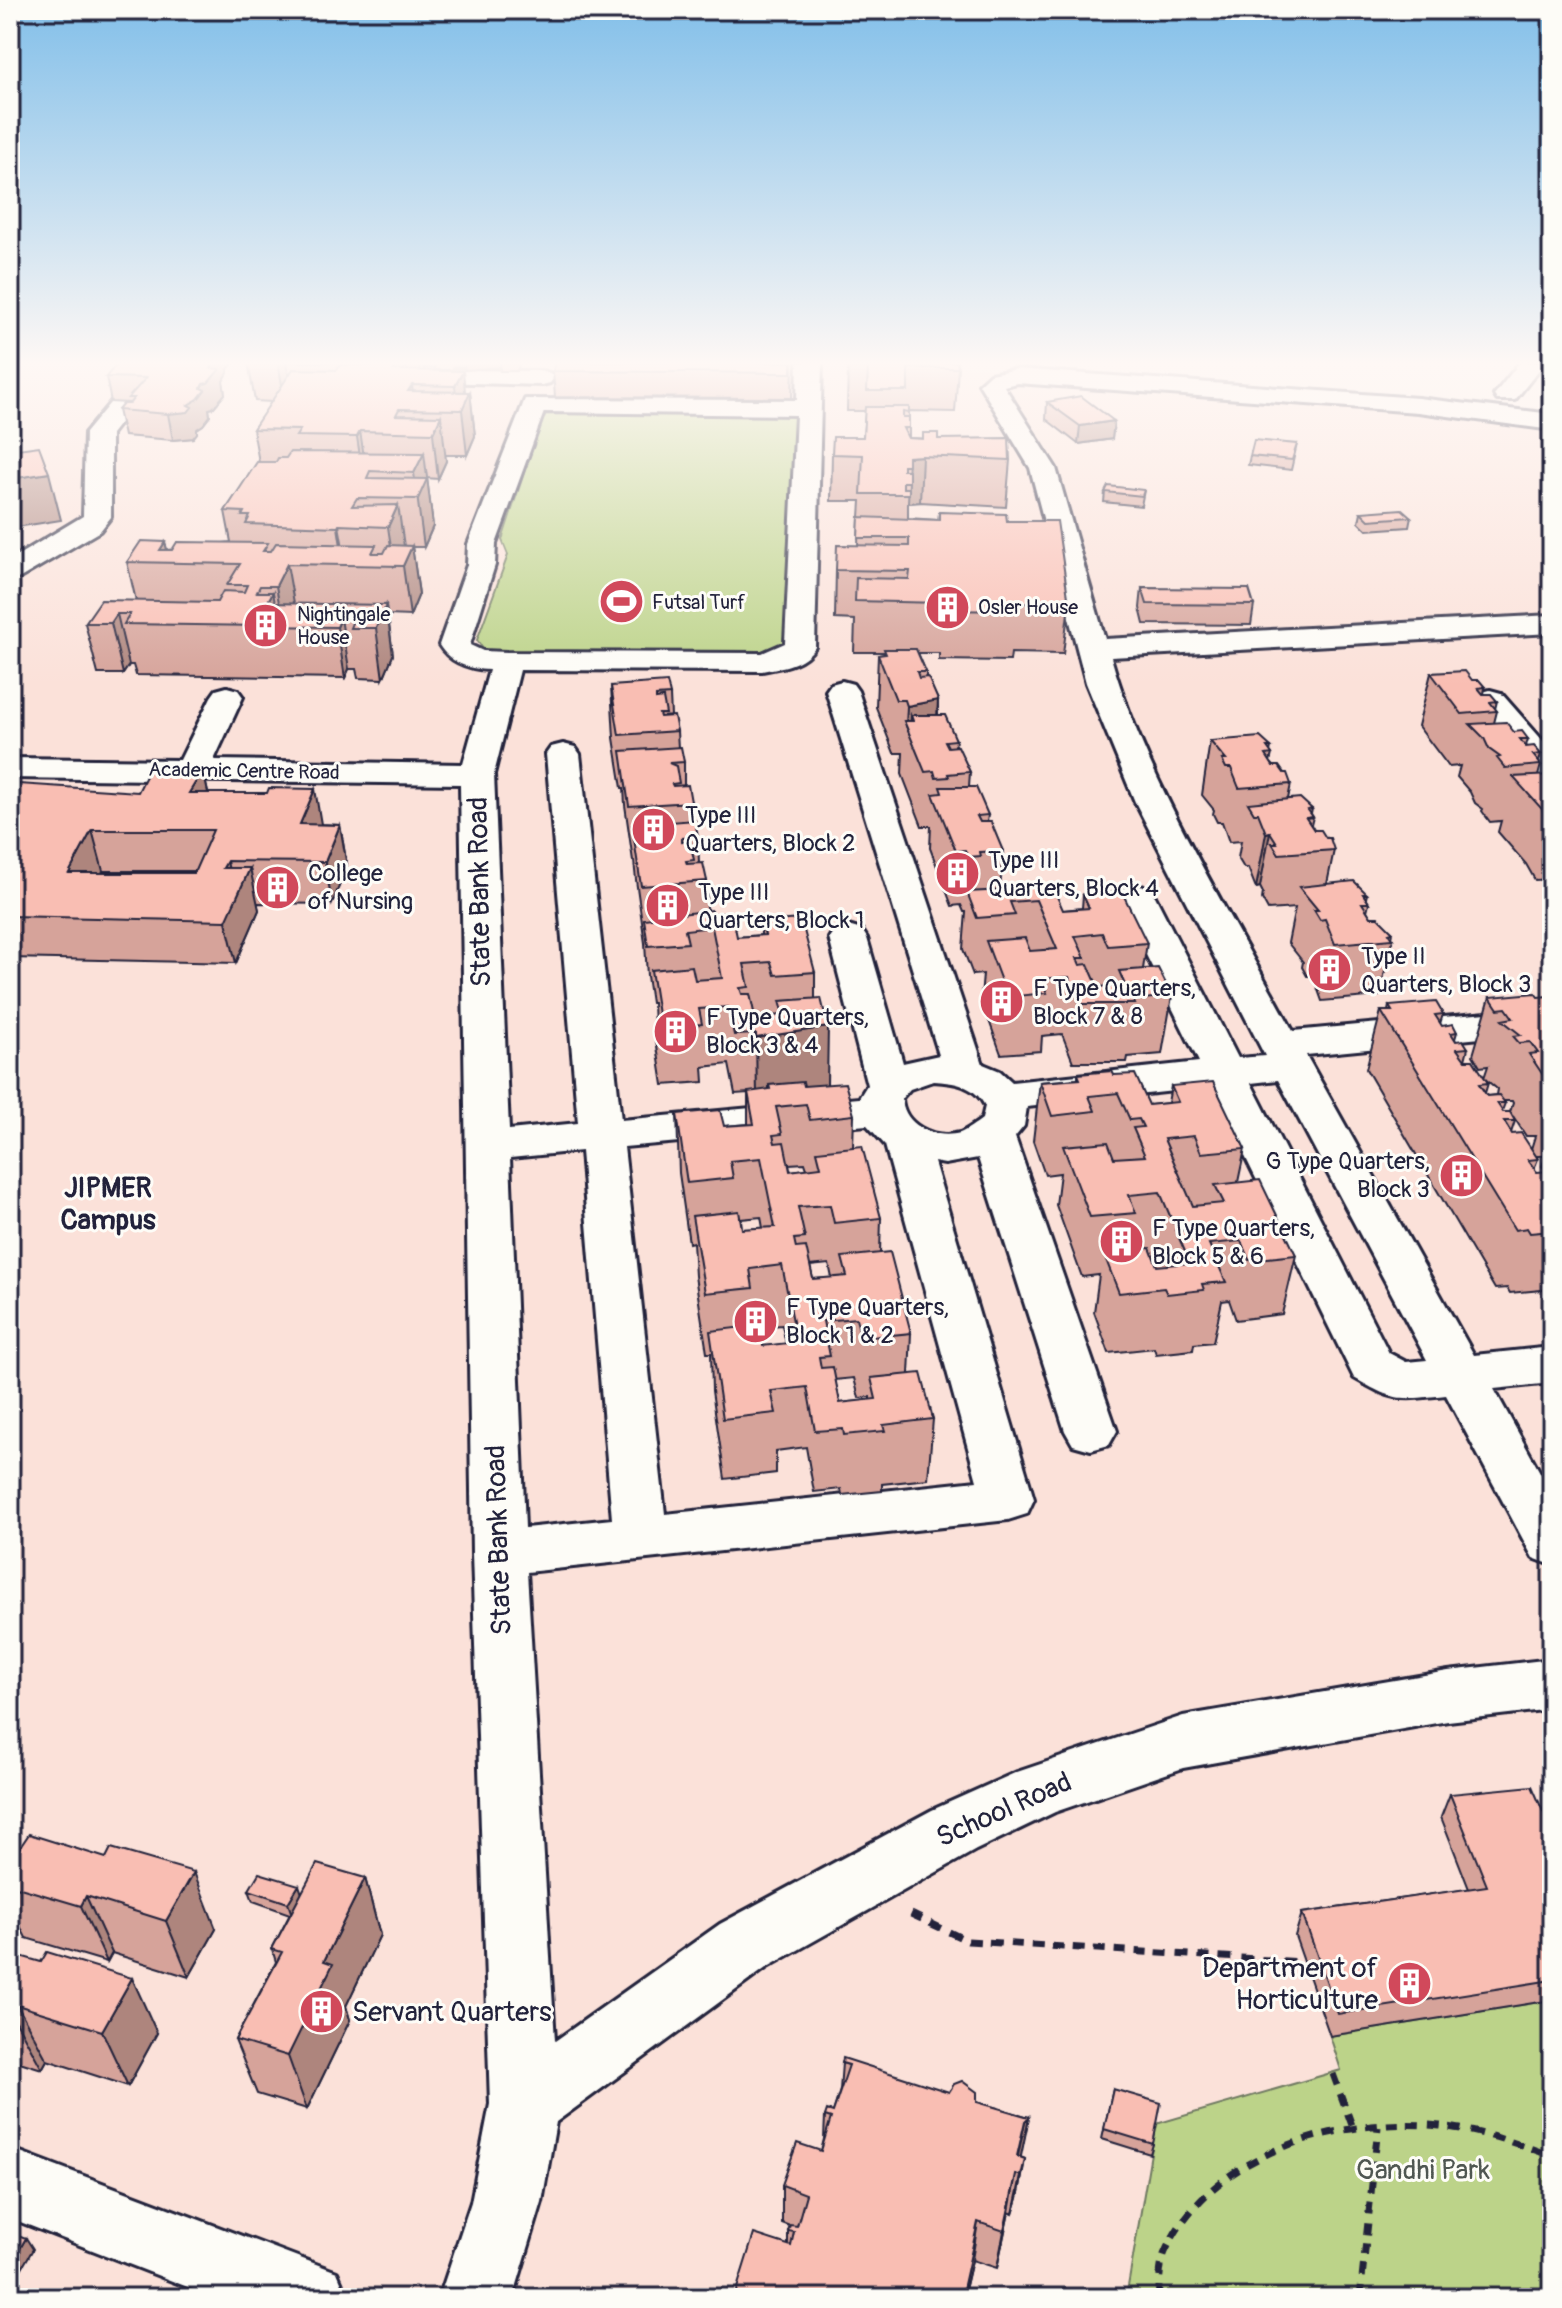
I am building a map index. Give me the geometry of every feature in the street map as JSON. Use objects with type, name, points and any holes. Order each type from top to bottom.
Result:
[{"type":"street","points":[[10,572],[90,525],[97,517],[98,470]]},
{"type":"street","points":[[509,470],[482,544],[481,565],[454,645],[466,657],[507,661],[762,662],[793,653],[800,647],[807,470]]},
{"type":"street","points":[[1043,470],[1102,683],[1152,802],[1286,1056],[1552,1543]]},
{"type":"street","points":[[10,539],[90,525]]},
{"type":"street","points":[[1094,649],[1552,624]]},
{"type":"street","name":"State Bank Road","points":[[476,2298],[495,2253],[515,2177],[524,2104],[499,1553],[477,774],[507,661]]},
{"type":"street","points":[[842,691],[965,1071]]},
{"type":"street","points":[[192,770],[227,697]]},
{"type":"street","points":[[1490,700],[1552,772]]},
{"type":"street","points":[[563,754],[641,1538]]},
{"type":"street","name":"Academic Centre Road","points":[[10,768],[101,786],[192,770],[477,774]]},
{"type":"street","points":[[262,802],[275,795],[297,772]]},
{"type":"street","points":[[1136,896],[1222,1074],[1371,1365],[1400,1381],[1552,1365]]},
{"type":"street","points":[[499,1553],[1008,1499],[891,1112],[848,938]]},
{"type":"street","points":[[486,1146],[600,1134],[891,1112],[943,1149],[962,1148],[998,1116],[1222,1074],[1286,1056],[1552,1019]]},
{"type":"street","points":[[891,1112],[913,1071],[948,1068],[965,1071],[994,1085],[998,1116],[1091,1431]]},
{"type":"street","name":"School Road","points":[[524,2104],[743,1946],[954,1830],[1038,1791],[1183,1742],[1448,1696],[1552,1684]]},
{"type":"street","points":[[10,2183],[311,2298]]},
{"type":"path","points":[[849,1886],[968,1941],[1303,1962]]},
{"type":"path","points":[[1333,2074],[1353,2128]]},
{"type":"path","points":[[1158,2298],[1165,2251],[1186,2216],[1222,2179],[1267,2153],[1353,2128],[1437,2126],[1502,2138],[1552,2156]]},
{"type":"path","points":[[1360,2298],[1378,2127]]},
{"type":"shaded area","points":[[10,470],[1552,470],[1552,2298],[10,2298]]},
{"type":"green space","points":[[525,470],[797,470],[790,641],[773,654],[500,653],[483,649],[477,640],[508,555],[502,540]]},
{"type":"green space","name":"Gandhi Park","points":[[1552,2000],[1552,2298],[1126,2298],[1156,2124],[1341,2070],[1330,2036]]},
{"type":"building","points":[[10,470],[48,470],[49,473],[10,479]]},
{"type":"building","points":[[252,470],[416,470],[414,473],[370,471],[367,478],[427,479],[418,499],[357,498],[352,506],[398,505],[388,527],[246,524],[250,516],[242,516],[244,512],[225,511]]},
{"type":"building","points":[[862,470],[909,470],[909,482],[903,482],[903,488],[909,488],[909,494],[861,494]]},
{"type":"building","points":[[1108,486],[1144,490],[1142,496],[1105,492]]},
{"type":"building","points":[[1402,509],[1411,517],[1369,520],[1361,512]]},
{"type":"building","points":[[939,512],[1006,514],[1007,521],[1057,521],[1069,604],[1013,603],[1014,611],[941,610],[942,603],[855,601],[856,578],[909,579],[910,571],[836,570],[837,545],[909,546],[909,538],[858,538],[859,517],[939,520]]},
{"type":"building","points":[[141,541],[165,542],[160,550],[172,550],[177,542],[268,543],[263,551],[271,551],[276,543],[376,545],[372,553],[384,553],[388,545],[412,546],[403,566],[287,564],[276,586],[260,586],[257,592],[273,592],[267,603],[386,605],[376,628],[350,628],[354,618],[341,618],[337,627],[124,624],[130,614],[117,614],[111,623],[85,623],[101,600],[217,602],[223,591],[244,592],[247,585],[227,585],[240,564],[127,562]]},
{"type":"building","points":[[1142,588],[1249,589],[1254,605],[1147,604]]},
{"type":"building","points":[[884,649],[916,649],[926,672],[917,672],[919,678],[928,677],[938,700],[907,706],[905,700],[896,700],[878,655],[886,654]]},
{"type":"building","points":[[1465,671],[1472,680],[1479,680],[1485,687],[1478,688],[1483,694],[1491,694],[1497,701],[1490,702],[1497,711],[1462,714],[1431,673]]},
{"type":"building","points":[[667,682],[670,695],[656,696],[656,699],[663,698],[666,714],[659,714],[660,717],[674,716],[677,731],[619,735],[611,686]]},
{"type":"building","points":[[911,715],[945,715],[956,740],[945,741],[948,747],[958,746],[970,772],[936,778],[934,771],[925,772],[904,721],[913,721]]},
{"type":"building","points":[[1506,722],[1514,732],[1522,731],[1528,739],[1520,739],[1526,747],[1534,746],[1541,754],[1533,755],[1541,765],[1505,768],[1497,758],[1500,757],[1489,749],[1484,738],[1470,724]]},
{"type":"building","points":[[1260,737],[1271,747],[1267,747],[1272,754],[1266,755],[1273,766],[1279,766],[1287,773],[1291,784],[1239,788],[1231,768],[1226,768],[1222,760],[1226,760],[1210,741]]},
{"type":"building","points":[[681,747],[684,762],[669,763],[676,766],[679,783],[672,784],[688,785],[691,802],[629,806],[621,751]]},
{"type":"building","points":[[149,770],[203,770],[189,793],[267,793],[269,788],[315,789],[300,824],[340,825],[325,862],[227,861],[223,868],[250,868],[226,921],[10,916],[10,798],[19,784],[138,792]],"holes":[[[92,830],[213,830],[194,873],[69,873]]]},
{"type":"building","points":[[1513,777],[1552,777],[1552,825]]},
{"type":"building","points":[[940,787],[976,787],[988,815],[977,816],[980,822],[991,822],[1003,851],[980,852],[981,856],[968,857],[965,850],[956,851],[933,794],[942,793]]},
{"type":"building","points":[[1300,798],[1312,809],[1308,810],[1313,817],[1306,818],[1314,830],[1321,830],[1326,838],[1330,838],[1334,850],[1279,854],[1272,843],[1277,843],[1270,832],[1266,833],[1258,813],[1254,813],[1248,803]]},
{"type":"building","points":[[695,820],[698,837],[682,838],[682,842],[690,841],[694,860],[686,861],[687,864],[703,863],[707,881],[641,886],[632,825]]},
{"type":"building","points":[[1354,881],[1367,894],[1363,894],[1369,903],[1362,903],[1371,917],[1378,917],[1393,932],[1389,933],[1393,939],[1335,944],[1325,919],[1320,920],[1314,910],[1318,910],[1299,887]]},
{"type":"building","points":[[1032,883],[1033,887],[1052,885],[1063,910],[1089,908],[1083,895],[1122,892],[1147,943],[1108,946],[1102,933],[1075,936],[1085,958],[1077,958],[1080,965],[1088,964],[1098,987],[1125,985],[1119,971],[1158,968],[1172,996],[1133,1000],[1135,1004],[1080,1004],[1069,977],[1041,979],[1047,993],[1007,997],[986,941],[1025,938],[1030,951],[1057,949],[1036,900],[1010,902],[1015,915],[977,918],[967,892],[1004,890],[1002,886]]},
{"type":"building","points":[[711,910],[712,914],[732,912],[737,937],[765,935],[761,922],[801,919],[815,972],[775,975],[771,962],[744,964],[749,987],[740,988],[742,994],[750,994],[755,1017],[784,1015],[780,1001],[821,998],[828,1027],[756,1038],[756,1034],[734,1035],[728,1007],[699,1009],[702,1024],[660,1027],[651,970],[692,966],[695,980],[722,978],[712,927],[685,930],[688,943],[648,946],[644,919]]},
{"type":"building","points":[[1535,993],[1538,997],[1548,996],[1552,1001],[1552,1077],[1545,1078],[1529,1054],[1538,1053],[1530,1042],[1519,1043],[1513,1036],[1521,1035],[1502,1020],[1513,1018],[1506,1008],[1498,1009],[1490,997]]},
{"type":"building","points":[[1436,1002],[1443,1014],[1435,1015],[1442,1026],[1453,1024],[1457,1032],[1451,1033],[1456,1041],[1463,1040],[1468,1048],[1457,1049],[1465,1060],[1473,1060],[1488,1083],[1479,1084],[1487,1096],[1499,1095],[1505,1103],[1497,1103],[1503,1112],[1510,1112],[1515,1121],[1504,1121],[1512,1134],[1521,1133],[1538,1159],[1528,1160],[1537,1172],[1549,1171],[1552,1176],[1552,1181],[1547,1181],[1552,1188],[1552,1231],[1530,1233],[1527,1228],[1515,1230],[1381,1011],[1392,1011],[1389,1006]]},
{"type":"building","points":[[1112,1071],[1114,1075],[1135,1074],[1149,1105],[1178,1102],[1171,1086],[1213,1082],[1245,1149],[1201,1153],[1194,1136],[1164,1139],[1193,1206],[1224,1203],[1215,1185],[1260,1180],[1296,1255],[1249,1260],[1241,1241],[1209,1244],[1226,1282],[1202,1284],[1204,1290],[1167,1294],[1164,1288],[1119,1293],[1103,1252],[1150,1248],[1157,1266],[1190,1263],[1176,1231],[1186,1230],[1183,1221],[1173,1223],[1160,1192],[1129,1195],[1136,1213],[1090,1217],[1063,1146],[1108,1142],[1114,1158],[1145,1156],[1133,1128],[1143,1127],[1139,1119],[1130,1120],[1118,1093],[1089,1096],[1095,1111],[1052,1116],[1040,1082],[1080,1079],[1078,1074]]},
{"type":"building","points":[[803,1082],[804,1086],[845,1083],[854,1115],[810,1120],[806,1104],[776,1107],[782,1134],[773,1135],[775,1143],[784,1142],[790,1171],[821,1167],[817,1151],[862,1146],[881,1218],[834,1223],[830,1205],[798,1207],[805,1238],[794,1239],[796,1248],[806,1247],[813,1279],[847,1276],[842,1257],[890,1252],[911,1333],[861,1338],[856,1318],[823,1321],[830,1356],[819,1357],[821,1368],[833,1367],[840,1403],[876,1399],[871,1378],[921,1373],[933,1419],[883,1425],[885,1431],[844,1435],[843,1429],[815,1431],[807,1387],[771,1391],[776,1413],[723,1419],[710,1331],[760,1325],[763,1346],[797,1342],[782,1265],[750,1269],[753,1288],[705,1293],[692,1216],[739,1211],[742,1229],[775,1227],[761,1158],[730,1161],[733,1178],[687,1183],[677,1114],[720,1110],[724,1126],[754,1124],[748,1092],[770,1089],[769,1085]]},
{"type":"building","points":[[1532,1786],[1552,1832],[1552,1980],[1338,2014],[1302,1913],[1487,1886],[1450,1794]]},
{"type":"building","points":[[29,1834],[106,1858],[111,1848],[194,1872],[166,1921],[86,1896],[81,1906],[10,1885],[10,1862]]},
{"type":"building","points":[[317,1864],[365,1878],[324,1961],[333,1964],[288,2056],[235,2040],[282,1952],[272,1949]]},
{"type":"building","points":[[259,1873],[299,1885],[288,1903],[249,1890]]},
{"type":"building","points":[[47,1952],[132,1978],[102,2031],[17,2005],[10,2013],[10,1953],[41,1962]]},
{"type":"building","points":[[843,2058],[949,2092],[954,2084],[962,2081],[977,2092],[977,2102],[1029,2117],[1025,2121],[1017,2156],[1025,2159],[1021,2176],[1016,2174],[1004,2231],[978,2222],[961,2298],[796,2298],[785,2294],[784,2298],[734,2298],[754,2234],[791,2246],[794,2232],[788,2231],[790,2225],[797,2226],[806,2194],[782,2185],[797,2143],[821,2151],[831,2118],[825,2116],[827,2110],[833,2112],[849,2065],[842,2063]]},
{"type":"building","points":[[1113,2089],[1161,2103],[1153,2144],[1104,2129]]},
{"type":"building","points":[[10,2232],[26,2238],[10,2266]]},
{"type":"place","name":"Futsal Turf","points":[[621,602]]},
{"type":"place","name":"Osler House","points":[[947,607]]},
{"type":"place","name":"Nightingale House","points":[[266,625]]},
{"type":"place","name":"Type III Quarters, Block 2","points":[[654,829]]},
{"type":"place","name":"Type III Quarters, Block 4","points":[[957,874]]},
{"type":"place","name":"College of Nursing","points":[[277,887]]},
{"type":"place","name":"Type III Quarters, Block 1","points":[[667,906]]},
{"type":"place","name":"Type II Quarters, Block 3","points":[[1330,970]]},
{"type":"place","name":"F Type Quarters, Block 7 & 8","points":[[1002,1002]]},
{"type":"place","name":"F Type Quarters, Block 3 & 4","points":[[675,1031]]},
{"type":"place","name":"G Type Quarters, Block 3","points":[[1461,1175]]},
{"type":"place","name":"F Type Quarters, Block 5 & 6","points":[[1121,1242]]},
{"type":"place","name":"F Type Quarters, Block 1 & 2","points":[[755,1321]]},
{"type":"place","name":"Department of Horticulture","points":[[1409,1984]]},
{"type":"place","name":"Servant Quarters","points":[[321,2012]]},
{"type":"district","name":"JIPMER Campus","points":[[108,1204]]}]
